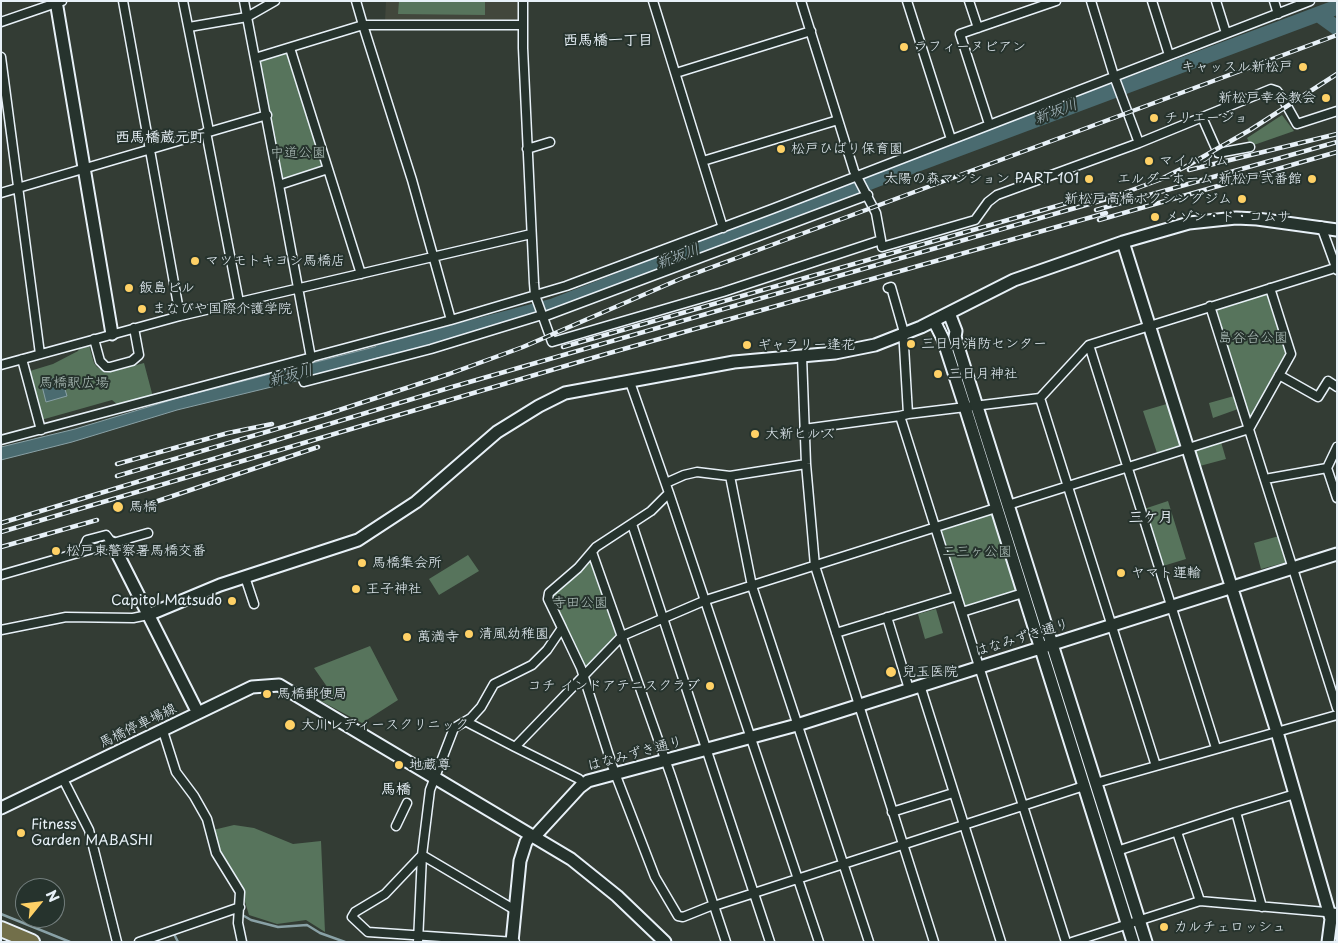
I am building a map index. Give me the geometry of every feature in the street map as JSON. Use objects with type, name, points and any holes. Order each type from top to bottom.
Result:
[{"type":"highway","points":[[1,929],[32,942]]},
{"type":"street","points":[[123,1],[180,316]]},
{"type":"street","points":[[183,1],[239,302]]},
{"type":"street","points":[[244,1],[311,358]]},
{"type":"street","points":[[189,28],[247,17],[275,1]]},
{"type":"street","points":[[356,1],[411,176],[451,320]]},
{"type":"street","points":[[523,1],[527,149],[536,297],[552,342],[723,292],[881,240]]},
{"type":"street","points":[[653,1],[723,228]]},
{"type":"street","points":[[801,1],[838,120],[858,176],[876,213],[882,247],[975,220],[988,202],[997,195],[1139,143],[1271,90],[1277,91],[1297,124],[1337,112]]},
{"type":"street","points":[[907,1],[951,139]]},
{"type":"street","points":[[969,1],[978,28]]},
{"type":"street","points":[[989,124],[960,34],[1056,1]]},
{"type":"street","points":[[1090,1],[1114,76],[1139,143]]},
{"type":"street","points":[[1152,1],[1169,55]]},
{"type":"street","points":[[1216,1],[1226,33]]},
{"type":"street","points":[[1274,1],[1278,14]]},
{"type":"street","points":[[1,440],[536,297],[723,228],[1310,1]]},
{"type":"street","points":[[1,22],[58,2],[112,334]]},
{"type":"street","points":[[255,58],[364,25],[523,25]]},
{"type":"street","points":[[676,73],[811,31]]},
{"type":"street","points":[[290,48],[361,274]]},
{"type":"street","points":[[1,57],[40,354]]},
{"type":"street","points":[[1,193],[266,115]]},
{"type":"street","points":[[1202,117],[1218,153],[1250,147]]},
{"type":"street","points":[[703,161],[838,120]]},
{"type":"street","points":[[527,149],[550,142]]},
{"type":"street","points":[[279,185],[328,169]]},
{"type":"street","points":[[296,362],[304,382],[431,349],[543,316],[868,195]]},
{"type":"street","points":[[1,630],[66,617],[133,618],[148,615],[245,577],[364,537],[416,502],[497,432],[551,399],[565,393],[734,362],[802,356],[859,348],[904,335],[1014,280],[1123,242],[1189,224],[1236,218],[1321,226],[1337,230]]},
{"type":"street","points":[[804,429],[1040,398],[1089,345],[1210,306],[1336,269],[1321,226]]},
{"type":"street","points":[[1,365],[180,316],[531,234]]},
{"type":"street","points":[[1123,242],[1333,913],[1328,942]]},
{"type":"street","points":[[888,288],[891,287],[904,335],[908,414]]},
{"type":"street","points":[[1008,505],[1249,429],[1291,354],[1270,288]]},
{"type":"street","points":[[1210,306],[1337,708]]},
{"type":"street","points":[[948,313],[956,331],[955,337],[1146,942]]},
{"type":"street","points":[[934,321],[943,340],[1134,942]]},
{"type":"street","points":[[94,339],[100,361],[106,367],[132,361],[139,355],[134,328]]},
{"type":"street","points":[[1089,345],[1216,748]]},
{"type":"street","points":[[802,356],[804,429],[814,566],[934,942]]},
{"type":"street","points":[[22,359],[41,430]]},
{"type":"street","points":[[1279,375],[1318,397],[1328,381],[1337,386]]},
{"type":"street","points":[[630,382],[706,600],[819,942]]},
{"type":"street","points":[[1040,398],[1156,766]]},
{"type":"street","points":[[900,416],[1066,942]]},
{"type":"street","points":[[1337,447],[1327,468],[1337,498]]},
{"type":"street","points":[[666,483],[684,475],[697,472],[730,476],[806,464]]},
{"type":"street","points":[[1266,479],[1327,468]]},
{"type":"street","points":[[730,476],[752,586],[869,942]]},
{"type":"street","points":[[669,493],[651,511],[592,552],[547,595],[583,677],[650,866],[678,916],[683,917],[843,862],[1084,786],[1337,715]]},
{"type":"street","points":[[515,747],[622,636],[706,600],[996,508]]},
{"type":"street","points":[[632,524],[770,942]]},
{"type":"street","points":[[1,575],[148,533]]},
{"type":"street","name":"馬橋停車場線","points":[[1,808],[198,713],[112,543]]},
{"type":"street","points":[[592,552],[666,761],[726,942]]},
{"type":"street","name":"はなみずき通り","points":[[512,941],[520,861],[526,842],[583,784],[752,738],[1337,554]]},
{"type":"street","points":[[245,577],[254,604]]},
{"type":"street","points":[[962,612],[1023,593]]},
{"type":"street","points":[[836,633],[957,596]]},
{"type":"street","points":[[887,617],[915,687],[964,824],[1001,942]]},
{"type":"street","points":[[418,938],[422,855],[430,790],[454,728],[466,722],[481,707],[494,684],[532,666],[547,650],[562,628]]},
{"type":"street","points":[[198,713],[252,687],[279,685],[533,836],[595,877],[665,942]]},
{"type":"street","points":[[466,722],[579,779],[583,784]]},
{"type":"street","points":[[163,731],[176,772],[194,796],[206,819],[216,853],[240,892],[239,911],[242,942]]},
{"type":"street","points":[[63,779],[89,830],[117,942]]},
{"type":"street","points":[[1084,786],[1096,783]]},
{"type":"street","points":[[892,812],[953,793]]},
{"type":"street","points":[[1117,850],[1295,794]]},
{"type":"street","points":[[396,826],[406,803]]},
{"type":"street","points":[[1236,812],[1262,907]]},
{"type":"street","points":[[1177,832],[1200,901]]},
{"type":"street","points":[[422,855],[515,910]]},
{"type":"street","points":[[422,855],[385,894],[355,912],[352,917],[368,932],[418,938],[517,942]]},
{"type":"street","points":[[1072,942],[1200,901],[1333,913]]},
{"type":"street","points":[[139,942],[239,911]]},
{"type":"shaded area","points":[[386,1],[519,1],[519,22],[385,21]]},
{"type":"green space","points":[[399,1],[485,1],[485,15],[398,14]]},
{"type":"green space","name":"中道公園","points":[[284,52],[289,54],[323,163],[319,169],[286,179],[281,176],[260,62],[262,59]]},
{"type":"green space","points":[[1282,115],[1294,131],[1251,146],[1247,138]]},
{"type":"green space","points":[[1011,119],[1014,125],[973,140],[970,135]]},
{"type":"green space","name":"島谷台公園","points":[[1268,291],[1287,355],[1249,422],[1216,307]]},
{"type":"green space","name":"馬橋駅広場","points":[[89,345],[94,363],[106,373],[144,363],[153,397],[118,405],[112,400],[41,420],[28,374],[30,371],[53,364],[78,351],[80,347]]},
{"type":"green space","points":[[1234,396],[1238,409],[1213,418],[1209,403]]},
{"type":"green space","points":[[1170,403],[1185,448],[1158,456],[1143,411]]},
{"type":"green space","points":[[1221,442],[1226,459],[1196,467],[1191,450]]},
{"type":"green space","points":[[1168,501],[1186,559],[1163,566],[1144,509]]},
{"type":"green space","name":"二三ヶ公園","points":[[995,513],[1018,591],[964,608],[941,530]]},
{"type":"green space","points":[[1279,536],[1287,562],[1261,569],[1254,543]]},
{"type":"green space","points":[[468,555],[479,571],[439,595],[429,579]]},
{"type":"green space","name":"寺田公園","points":[[588,560],[591,560],[617,634],[588,667],[582,665],[551,595]]},
{"type":"green space","points":[[936,609],[943,633],[925,639],[918,614]]},
{"type":"green space","points":[[370,646],[398,700],[362,723],[319,700],[330,691],[314,668]]},
{"type":"green space","points":[[234,825],[254,828],[293,844],[321,841],[325,932],[306,920],[277,924],[249,915],[238,879],[222,856],[213,830]]},
{"type":"water","points":[[401,340],[402,351],[292,382],[177,410],[72,442],[1,460],[1,447],[75,429],[178,398]]},
{"type":"water","points":[[61,376],[67,396],[46,402],[41,382]]},
{"type":"waterway","name":"新坂川","points":[[382,351],[553,306],[878,179],[1337,7]]},
{"type":"waterway","points":[[1319,15],[1337,28]]},
{"type":"waterway","points":[[239,913],[251,920],[278,927],[307,925],[320,933],[345,942]]},
{"type":"waterway","points":[[1,914],[70,942]]},
{"type":"waterway","points":[[151,942],[202,924]]},
{"type":"waterway","points":[[174,934],[178,942]]},
{"type":"railway","points":[[117,476],[327,414],[449,374],[523,347],[680,279],[1337,35]]},
{"type":"railway","points":[[1,523],[452,387],[1110,198],[1159,180],[1185,167],[1250,130],[1337,74]]},
{"type":"railway","points":[[1189,170],[1337,134]]},
{"type":"railway","points":[[1096,210],[1337,142]]},
{"type":"railway","points":[[1099,220],[1337,152]]},
{"type":"railway","points":[[563,347],[1099,194]]},
{"type":"railway","points":[[1,532],[606,354],[1106,213]]},
{"type":"railway","points":[[117,464],[228,433],[272,424]]},
{"type":"railway","points":[[134,509],[318,447]]},
{"type":"railway","points":[[1,547],[97,520]]},
{"type":"place","name":"ラフィーヌビアン","points":[[904,47]]},
{"type":"place","name":"キャッスル新松戸","points":[[1303,67]]},
{"type":"place","name":"新松戸幸谷教会","points":[[1326,98]]},
{"type":"place","name":"チリエージョ","points":[[1154,118]]},
{"type":"place","name":"松戸ひばり保育園","points":[[781,149]]},
{"type":"place","name":"マイハイム","points":[[1149,161]]},
{"type":"place","name":"太陽の森マンション PART 101","points":[[1089,179]]},
{"type":"place","name":"エルダーホーム 新松戸弐番館","points":[[1312,179]]},
{"type":"place","name":"新松戸高橋ボクシングジム","points":[[1242,199]]},
{"type":"place","name":"メゾン・ド・コムサ","points":[[1155,217]]},
{"type":"place","name":"マツモトキヨシ馬橋店","points":[[195,261]]},
{"type":"place","name":"飯島ビル","points":[[129,288]]},
{"type":"place","name":"まなびや国際介護学院","points":[[142,309]]},
{"type":"place","name":"三日月消防センター","points":[[911,344]]},
{"type":"place","name":"ギャラリー逢花","points":[[747,345]]},
{"type":"place","name":"三日月神社","points":[[938,374]]},
{"type":"place","name":"大新ヒルズ","points":[[755,434]]},
{"type":"place","name":"馬橋","points":[[118,507]]},
{"type":"place","name":"松戸東警察署馬橋交番","points":[[56,551]]},
{"type":"place","name":"馬橋集会所","points":[[362,563]]},
{"type":"place","name":"ヤマト運輸","points":[[1121,573]]},
{"type":"place","name":"王子神社","points":[[356,589]]},
{"type":"place","name":"Capitol Matsudo","points":[[232,601]]},
{"type":"place","name":"清風幼稚園","points":[[469,634]]},
{"type":"place","name":"萬満寺","points":[[407,637]]},
{"type":"place","name":"兒玉医院","points":[[891,672]]},
{"type":"place","name":"コチ インドアテニスクラブ","points":[[710,686]]},
{"type":"place","name":"馬橋郵便局","points":[[267,694]]},
{"type":"place","name":"大川レディースクリニック","points":[[290,725]]},
{"type":"place","name":"地蔵尊","points":[[399,765]]},
{"type":"place","name":"Fitness Garden MABASHI","points":[[21,833]]},
{"type":"place","name":"カルチェロッシュ","points":[[1164,927]]},
{"type":"district","name":"西馬橋一丁目","points":[[608,41]]},
{"type":"district","name":"西馬橋蔵元町","points":[[160,138]]},
{"type":"district","name":"三ケ月","points":[[1151,518]]},
{"type":"district","name":"馬橋","points":[[396,790]]}]
